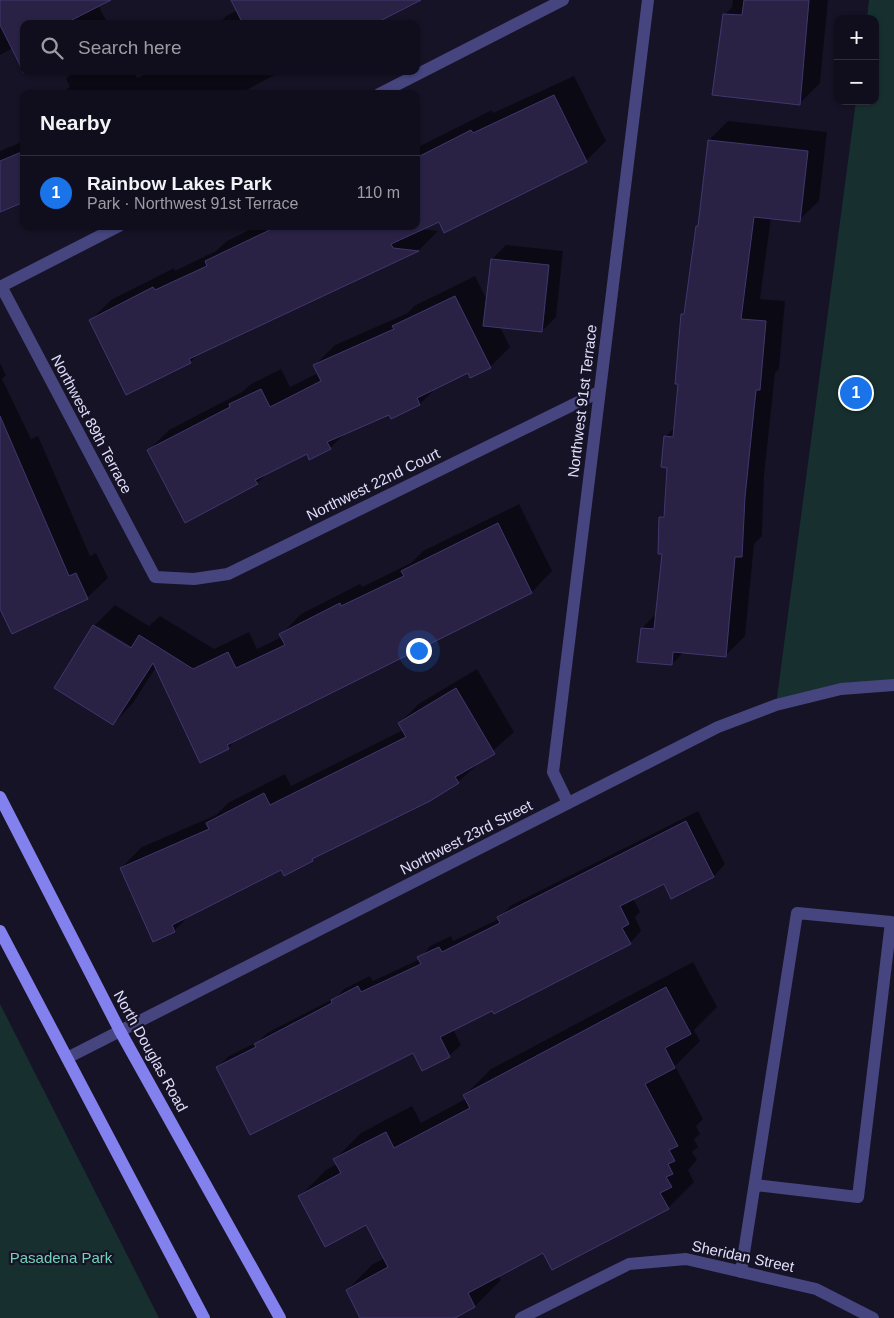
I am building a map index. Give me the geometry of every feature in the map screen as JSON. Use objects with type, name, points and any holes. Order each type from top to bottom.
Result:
[{"type":"main road","name":"North Douglas Road","points":[[0,797],[120,1031],[280,1318]]},
{"type":"main road","points":[[0,931],[204,1318]]},
{"type":"street","points":[[420,73],[563,0]]},
{"type":"street","name":"Northwest 91st Terrace","points":[[568,804],[553,772],[648,0]]},
{"type":"street","points":[[387,90],[416,75]]},
{"type":"street","points":[[1,287],[111,230]]},
{"type":"street","name":"Northwest 89th Terrace","points":[[1,287],[155,577]]},
{"type":"street","name":"Northwest 22nd Court","points":[[155,577],[194,579],[228,574],[600,392]]},
{"type":"street","name":"Northwest 23rd Street","points":[[67,1058],[718,727],[776,705],[841,689],[894,685]]},
{"type":"street","points":[[741,1272],[797,913],[892,922],[888,992],[858,1197],[755,1185]]},
{"type":"street","name":"Sheridan Street","points":[[521,1318],[629,1264],[686,1259],[816,1289],[873,1318]]},
{"type":"green space","points":[[869,0],[894,0],[894,685],[776,705],[855,105],[879,105],[879,15],[867,15]]},
{"type":"green space","name":"Pasadena Park","points":[[0,1004],[159,1318],[0,1318]]},
{"type":"building","points":[[0,0],[111,0],[72,20],[20,20],[20,65],[0,25]]},
{"type":"building","points":[[231,0],[421,0],[382,20],[241,20]]},
{"type":"building","points":[[744,0],[809,0],[800,105],[712,95],[723,14],[742,15]]},
{"type":"building","points":[[554,95],[587,162],[444,233],[439,222],[391,244],[393,248],[419,251],[189,359],[191,363],[126,395],[89,320],[153,287],[155,290],[207,266],[205,261],[270,230],[420,230],[420,156],[471,130],[473,133]]},
{"type":"building","points":[[708,140],[808,151],[800,222],[754,217],[741,319],[766,321],[760,390],[756,390],[745,497],[742,557],[735,557],[726,657],[673,652],[672,665],[637,662],[641,628],[654,629],[662,554],[658,554],[659,517],[664,517],[667,468],[661,467],[664,436],[673,437],[678,384],[675,384],[681,314],[684,314],[696,226],[698,226]]},
{"type":"building","points":[[20,153],[20,204],[0,212],[0,161]]},
{"type":"building","points":[[491,259],[549,265],[542,332],[483,326]]},
{"type":"building","points":[[455,296],[491,368],[470,378],[468,373],[417,398],[420,405],[391,419],[389,415],[327,442],[331,449],[309,460],[307,454],[255,480],[258,484],[185,523],[147,450],[230,407],[229,404],[261,389],[270,407],[321,381],[313,365],[394,329],[392,326]]},
{"type":"building","points":[[0,416],[69,576],[76,573],[88,599],[12,634],[0,609]]},
{"type":"building","points":[[498,523],[532,593],[227,745],[229,749],[200,763],[153,663],[113,725],[54,688],[93,625],[131,648],[139,635],[193,669],[228,652],[236,668],[285,645],[279,634],[340,603],[341,606],[404,576],[401,571]]},
{"type":"building","points":[[456,688],[495,754],[455,777],[459,783],[430,801],[312,859],[313,861],[284,876],[281,870],[172,925],[175,932],[153,942],[120,868],[209,829],[206,823],[264,793],[270,805],[406,737],[398,723]]},
{"type":"building","points":[[686,821],[714,877],[671,899],[664,884],[620,906],[629,924],[622,928],[631,944],[494,1014],[492,1011],[440,1037],[450,1057],[422,1071],[413,1053],[250,1135],[216,1067],[256,1047],[254,1044],[332,1003],[331,1000],[358,986],[361,992],[421,964],[417,957],[439,947],[442,952],[500,923],[497,917]]},
{"type":"building","points":[[666,987],[691,1034],[665,1048],[675,1068],[645,1084],[678,1146],[669,1150],[675,1161],[668,1164],[673,1174],[666,1177],[672,1187],[660,1193],[669,1209],[552,1270],[543,1253],[468,1293],[475,1307],[455,1318],[360,1318],[346,1290],[388,1267],[366,1225],[325,1247],[298,1196],[341,1173],[333,1159],[386,1132],[394,1148],[470,1108],[463,1095]]},
{"type":"place","name":"Rainbow Lakes Park","points":[[856,393]]}]
